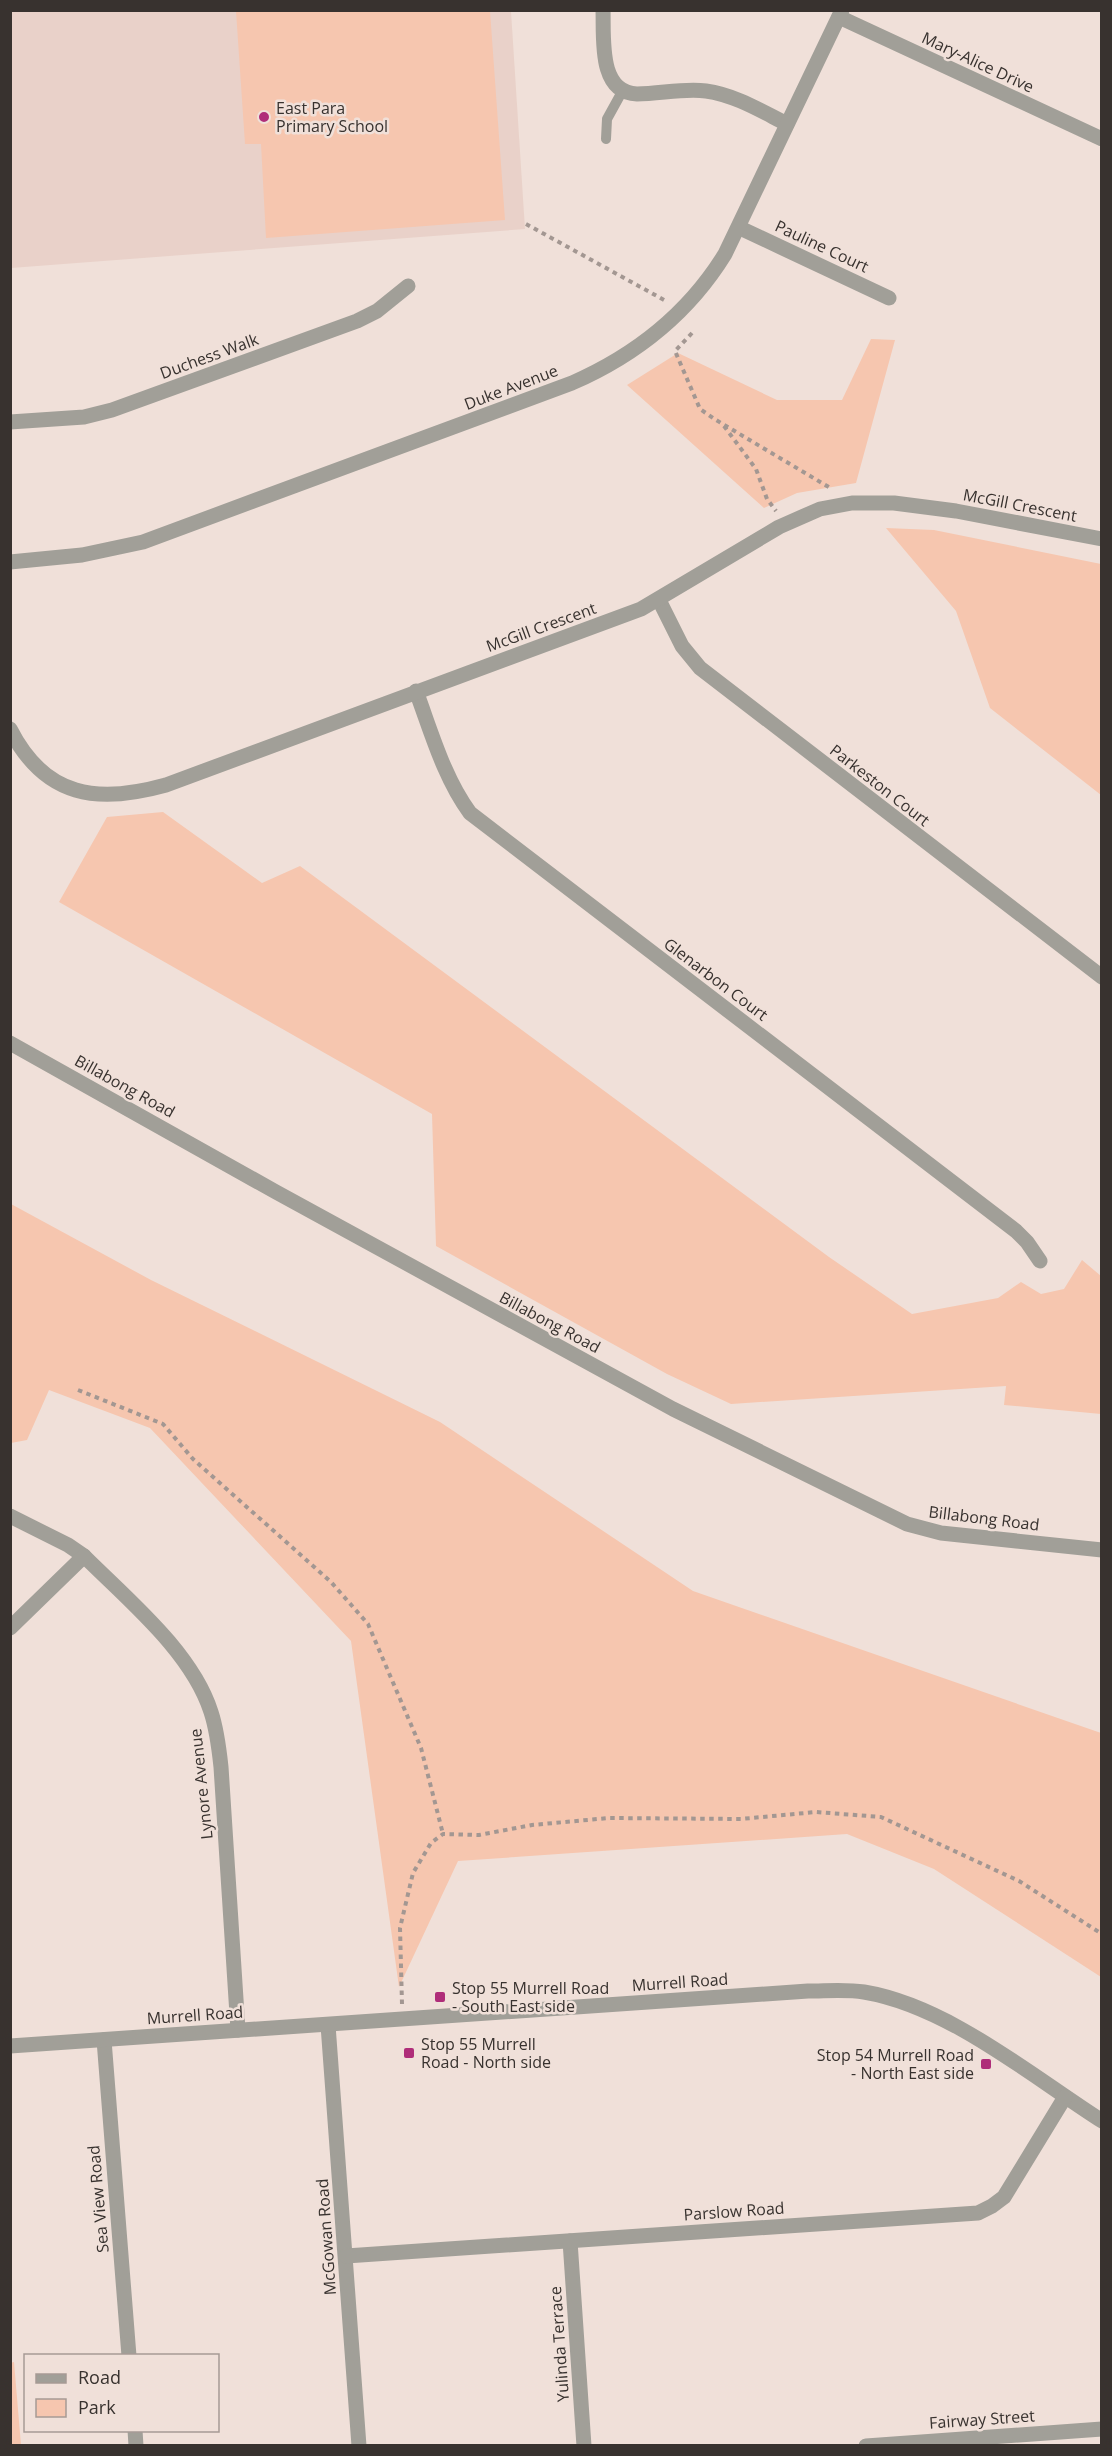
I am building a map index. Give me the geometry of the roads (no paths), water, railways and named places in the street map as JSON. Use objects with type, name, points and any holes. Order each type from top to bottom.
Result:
[{"type":"street","points":[[603,10],[607,69],[613,82],[623,90],[636,94],[685,91],[720,93],[786,123]]},
{"type":"street","name":"Duke Avenue","points":[[10,562],[82,555],[120,548],[348,467],[598,372],[650,340],[683,310],[709,280],[740,228],[786,123],[840,14]]},
{"type":"street","name":"Mary-Alice Drive","points":[[840,14],[1101,139]]},
{"type":"street","name":"Pauline Court","points":[[740,228],[889,297]]},
{"type":"street","name":"Duchess Walk","points":[[10,422],[84,417],[112,410],[357,321],[377,311],[408,286]]},
{"type":"street","name":"McGill Crescent","points":[[10,729],[29,759],[59,784],[97,795],[141,792],[166,785],[621,617],[659,600],[785,524],[820,509],[852,503],[894,503],[956,511],[1101,539]]},
{"type":"street","name":"Parkeston Court","points":[[659,600],[682,646],[700,668],[1101,977]]},
{"type":"street","name":"Glenarbon Court","points":[[416,691],[438,750],[470,813],[1016,1231],[1040,1261]]},
{"type":"street","name":"Billabong Road","points":[[10,1043],[297,1204],[673,1409],[907,1524],[941,1533],[1101,1550]]},
{"type":"street","name":"Lynore Avenue","points":[[10,1516],[68,1545],[84,1556],[172,1646],[196,1680],[211,1712],[221,1767],[238,2030]]},
{"type":"street","points":[[10,1628],[84,1556]]},
{"type":"street","name":"Murrell Road","points":[[10,2046],[808,1991],[861,1992],[902,2002],[952,2025],[1101,2121]]},
{"type":"street","name":"McGowan Road","points":[[328,2025],[359,2445]]},
{"type":"street","name":"Sea View Road","points":[[104,2040],[129,2354]]},
{"type":"street","name":"Parslow Road","points":[[346,2256],[978,2213],[1004,2197],[1065,2097]]},
{"type":"street","name":"Yulinda Terrace","points":[[570,2241],[584,2445]]},
{"type":"street","name":"Fairway Street","points":[[866,2445],[1101,2429]]},
{"type":"lane","points":[[606,139],[607,119],[623,90]]},
{"type":"place","name":"East Para Primary School","points":[[264,117]]},
{"type":"place","name":"Stop 55 Murrell Road - South East side","points":[[440,1997]]},
{"type":"place","name":"Stop 55 Murrell Road - North side","points":[[409,2053]]},
{"type":"place","name":"Stop 54 Murrell Road - North East side","points":[[986,2064]]}]
